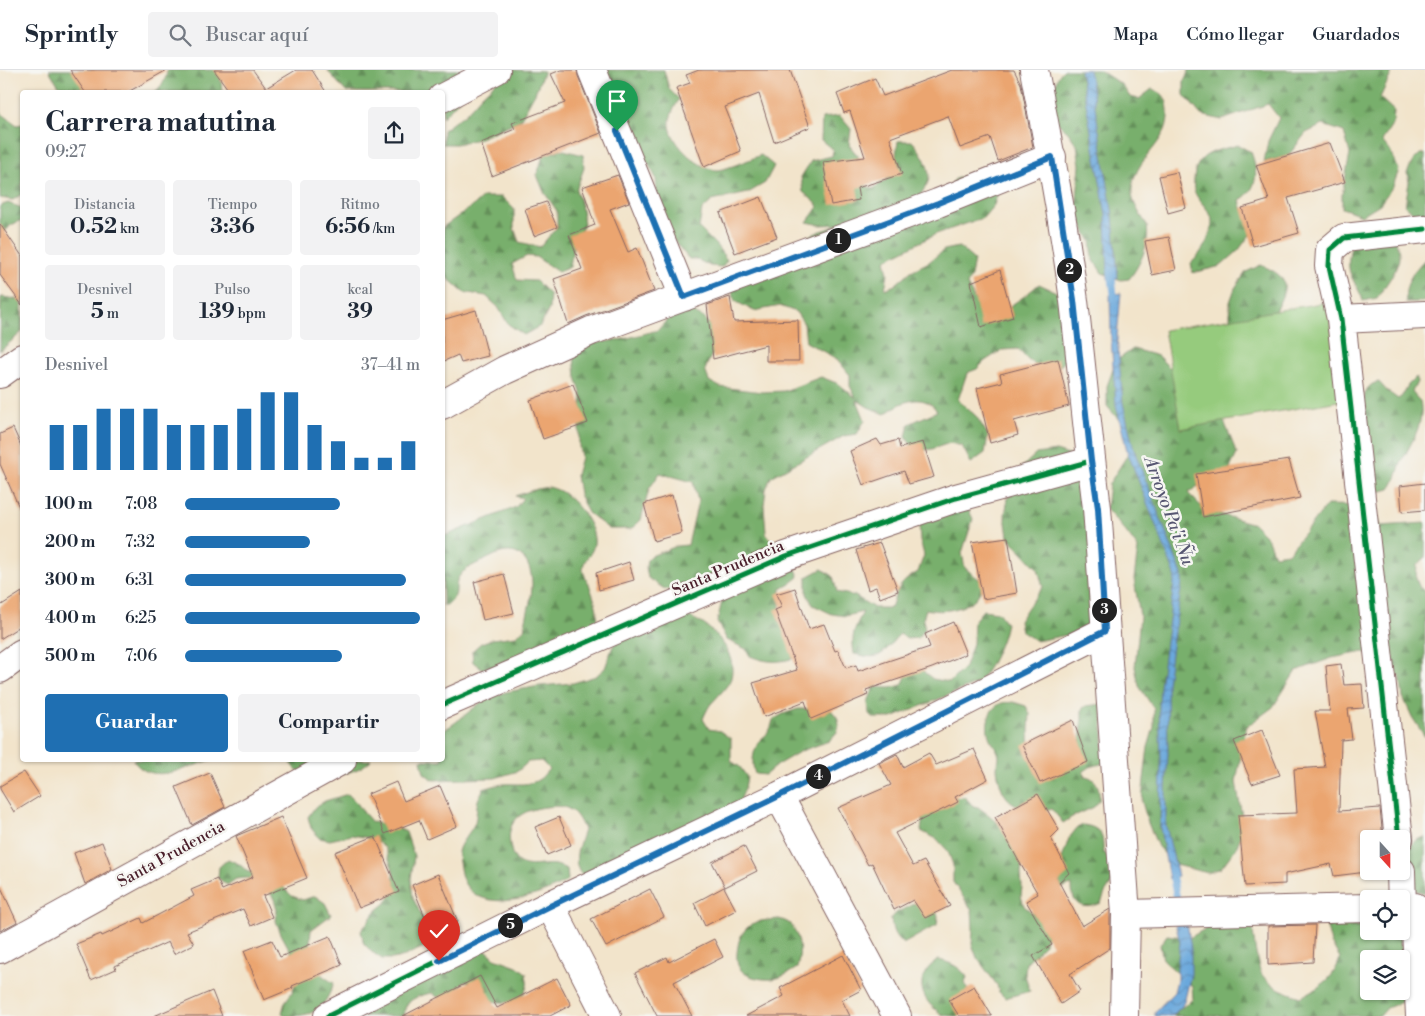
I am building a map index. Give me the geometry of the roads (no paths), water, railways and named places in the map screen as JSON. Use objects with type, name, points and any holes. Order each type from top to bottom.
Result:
[{"type":"street","points":[[445,96],[496,70]]},
{"type":"street","points":[[592,70],[684,297]]},
{"type":"street","points":[[1034,70],[1052,157],[1074,300],[1091,461],[1098,508],[1126,914],[1124,1016]]},
{"type":"street","points":[[445,403],[505,370],[591,331],[938,203],[1052,157]]},
{"type":"street","points":[[1398,830],[1341,319],[1329,266],[1330,250],[1344,238],[1425,229]]},
{"type":"street","points":[[1341,319],[1425,315]]},
{"type":"street","name":"Santa Prudencia","points":[[445,704],[786,556],[956,498],[1091,461]]},
{"type":"street","points":[[328,1016],[550,906],[779,796],[1105,631]]},
{"type":"street","points":[[0,669],[20,654]]},
{"type":"street","name":"Santa Prudencia","points":[[0,949],[338,762]]},
{"type":"street","points":[[779,796],[897,1016]]},
{"type":"street","points":[[1404,880],[1411,907],[1420,1016]]},
{"type":"street","points":[[550,906],[607,1016]]},
{"type":"street","points":[[1126,914],[1360,908]]},
{"type":"water","points":[[1080,70],[1089,70],[1113,216],[1118,278],[1108,279],[1106,215]]},
{"type":"water","points":[[1121,293],[1117,337],[1123,403],[1134,450],[1182,574],[1167,684],[1166,826],[1178,876],[1169,879],[1160,828],[1161,758],[1159,709],[1160,687],[1175,575],[1127,451],[1116,405],[1110,295]]},
{"type":"water","points":[[1187,922],[1191,949],[1191,974],[1185,999],[1182,1006],[1172,1016],[1155,1016],[1155,1012],[1174,992],[1177,980],[1180,942],[1175,923]]},
{"type":"waterway","name":"Arroyo Pa'i Ñu","points":[[1111,271],[1115,302]]},
{"type":"waterway","name":"Arroyo Pa'i Ñu","points":[[1171,870],[1179,908]]}]
